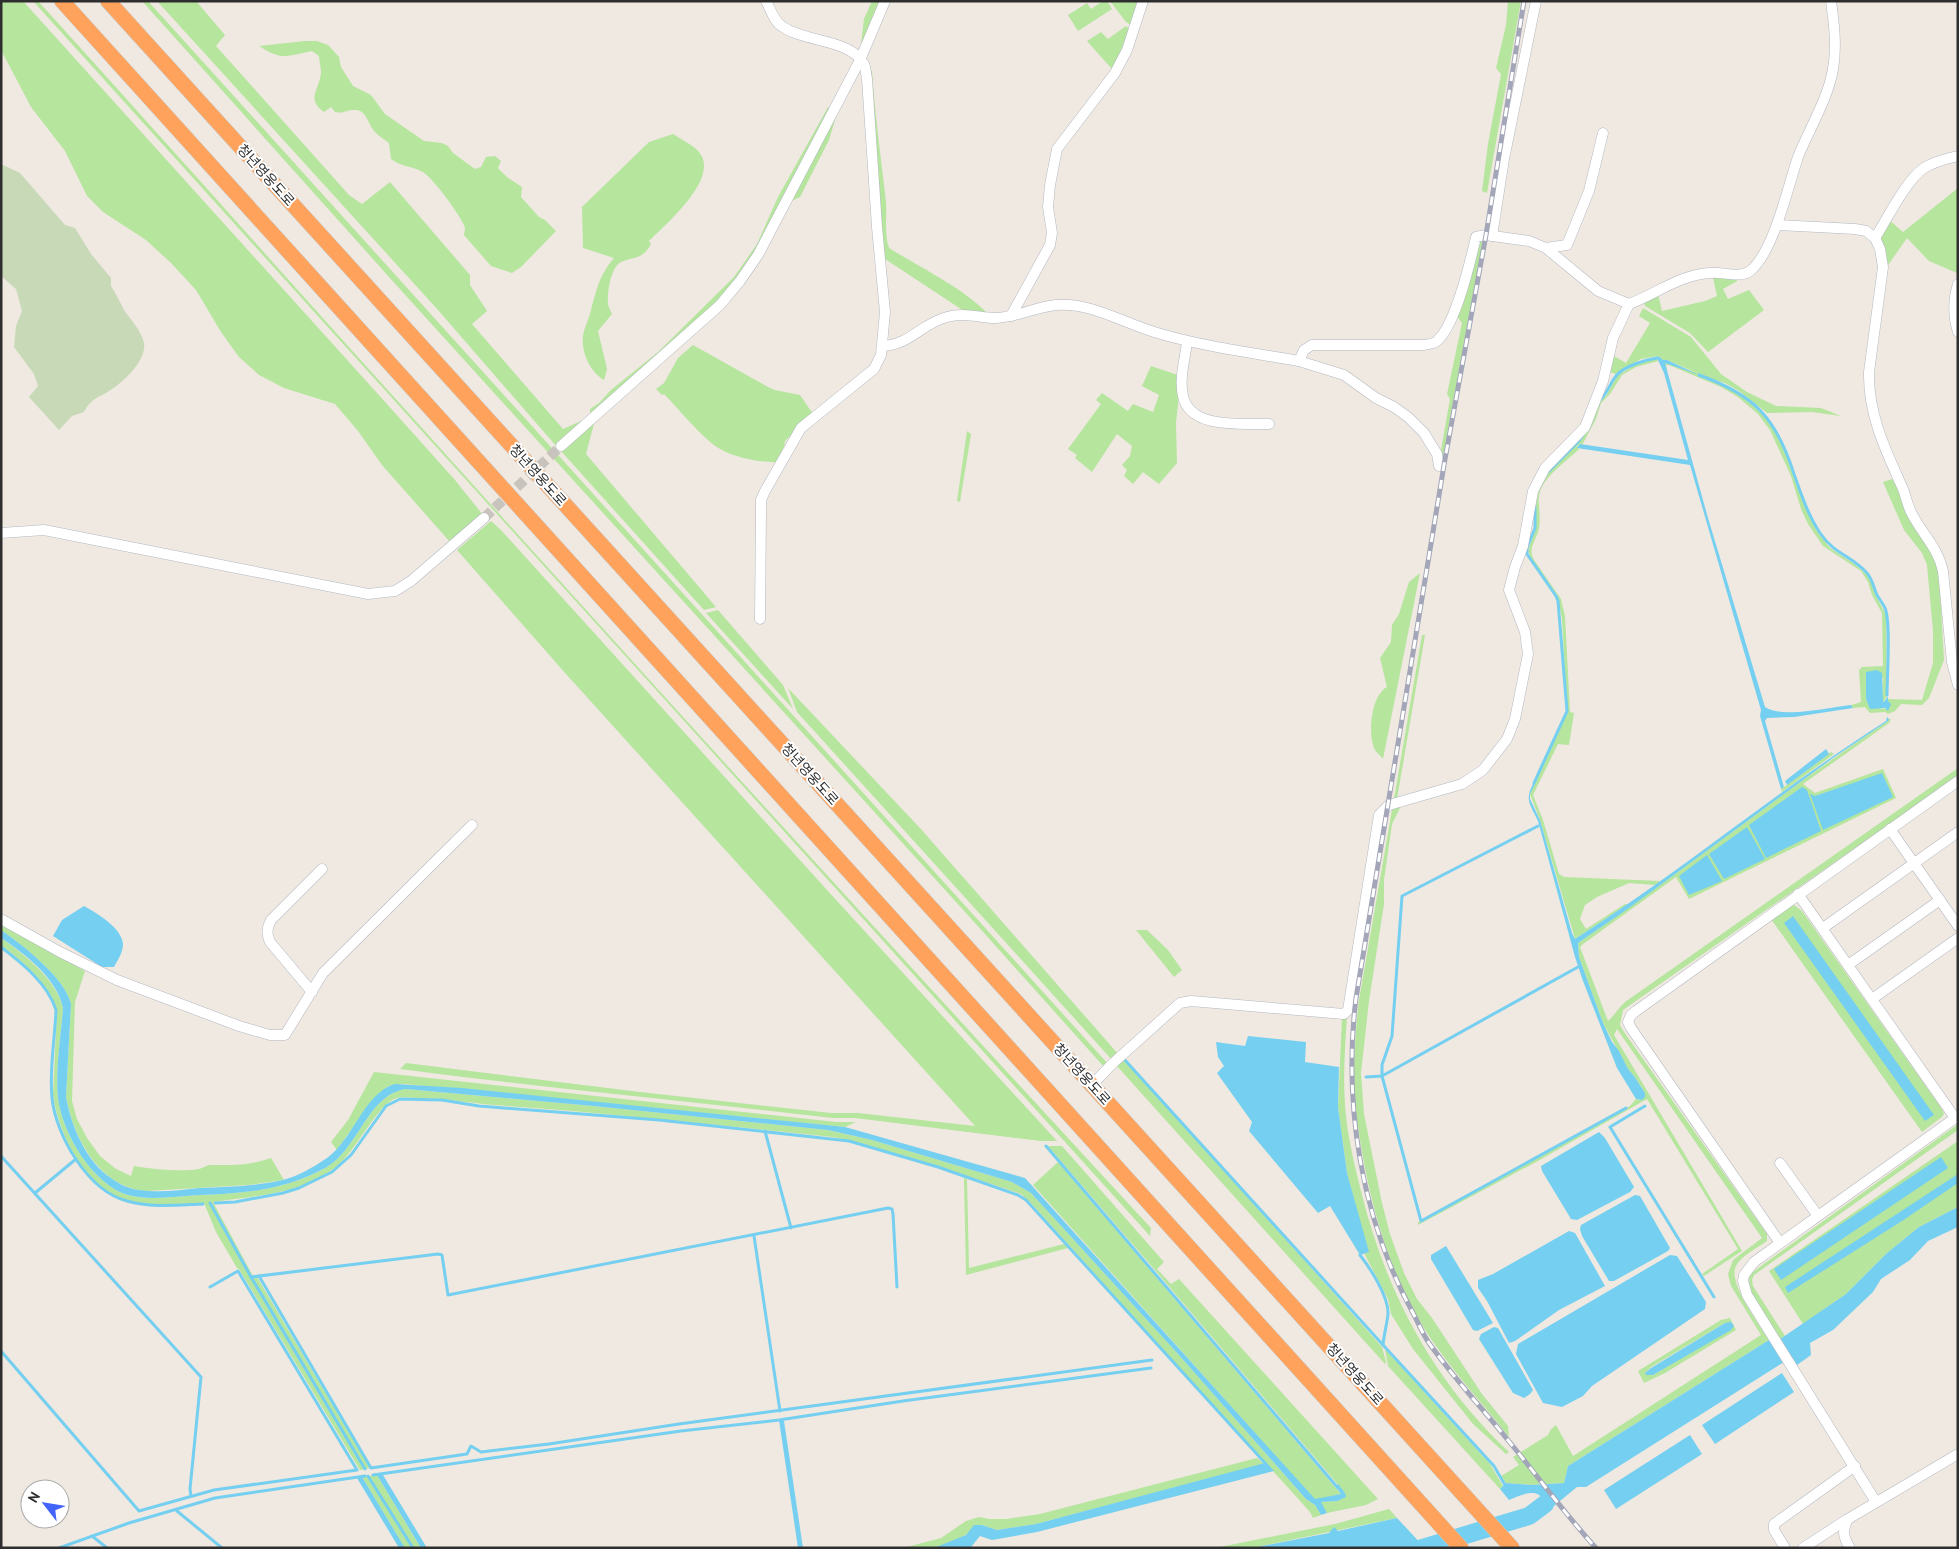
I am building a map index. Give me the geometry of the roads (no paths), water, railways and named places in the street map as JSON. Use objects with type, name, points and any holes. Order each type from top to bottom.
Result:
[{"type":"highway","points":[[62,1],[1461,1548]]},
{"type":"highway","name":"청년영웅도로","points":[[108,1],[1512,1548]]},
{"type":"street","points":[[760,619],[761,500],[801,428],[874,369],[883,346],[886,312],[877,227],[867,79],[864,64],[844,48],[792,32],[782,27],[776,21],[766,1]]},
{"type":"street","points":[[561,446],[720,305],[740,282],[758,255],[860,60],[885,1]]},
{"type":"street","points":[[1011,316],[1050,244],[1052,233],[1048,206],[1057,148],[1115,73],[1127,50],[1143,1]]},
{"type":"street","points":[[1492,236],[1506,150],[1536,1]]},
{"type":"street","points":[[1092,1085],[1112,1064],[1180,1003],[1191,1001],[1344,1014],[1348,1010],[1379,815],[1389,805],[1462,784],[1483,770],[1507,739],[1515,719],[1528,654],[1525,632],[1510,590],[1515,567],[1523,546],[1533,491],[1544,468],[1585,427],[1603,381],[1613,338],[1629,304],[1644,298],[1662,287],[1710,272],[1739,274],[1749,272],[1760,260],[1777,225],[1798,157],[1830,82],[1834,68],[1835,44],[1830,1]]},
{"type":"street","points":[[1546,248],[1568,245],[1589,191],[1603,132]]},
{"type":"street","points":[[1875,238],[1905,189],[1922,169],[1935,162],[1958,156]]},
{"type":"street","points":[[1777,225],[1866,231],[1875,238],[1880,249],[1883,267],[1869,372],[1869,389],[1873,414],[1911,513],[1940,557],[1952,662],[1958,685]]},
{"type":"street","points":[[1299,361],[1304,350],[1312,345],[1424,345],[1437,342],[1446,330],[1454,309],[1467,274],[1476,238],[1486,235],[1529,241],[1546,248],[1598,291],[1629,304]]},
{"type":"street","points":[[1958,284],[1954,304],[1954,316],[1958,332]]},
{"type":"street","points":[[883,346],[895,346],[935,321],[948,316],[968,315],[995,318],[1055,305],[1073,305],[1095,310],[1126,323],[1187,342],[1299,361],[1344,375],[1376,398],[1408,417],[1424,433],[1437,454],[1439,466]]},
{"type":"street","points":[[1187,342],[1182,383],[1183,397],[1188,410],[1202,419],[1232,423],[1269,424]]},
{"type":"street","points":[[1,533],[44,530],[368,594],[395,591],[411,581],[484,518]]},
{"type":"street","points":[[1780,1243],[1628,1022],[1631,1015],[1958,781]]},
{"type":"street","points":[[1,918],[60,952],[116,980],[239,1026],[270,1035],[285,1035],[323,973],[472,825]]},
{"type":"street","points":[[1890,829],[1958,926]]},
{"type":"street","points":[[1823,928],[1958,832]]},
{"type":"street","points":[[312,992],[270,942],[267,936],[267,928],[271,920],[322,869]]},
{"type":"street","points":[[1798,894],[1956,1117],[1780,1243],[1748,1268],[1744,1275],[1743,1281],[1747,1295],[1790,1361],[1876,1502]]},
{"type":"street","points":[[1848,965],[1940,900]]},
{"type":"street","points":[[1872,999],[1958,938]]},
{"type":"street","points":[[1780,1163],[1818,1216]]},
{"type":"street","points":[[1803,1548],[1958,1454]]},
{"type":"street","points":[[1785,1548],[1774,1530],[1774,1524],[1854,1466]]},
{"type":"street","points":[[1848,1519],[1843,1528],[1843,1535],[1850,1548]]},
{"type":"water","points":[[1658,356],[1663,360],[1667,360],[1699,375],[1665,363],[1708,518],[1765,707],[1783,712],[1819,710],[1851,705],[1853,708],[1794,717],[1767,718],[1765,721],[1784,787],[1781,789],[1760,716],[1761,710],[1690,465],[1577,448],[1580,444],[1688,460],[1664,373],[1657,358]]},
{"type":"water","points":[[1877,670],[1882,673],[1883,701],[1888,696],[1888,701],[1891,704],[1888,711],[1885,708],[1870,709],[1866,699],[1866,672]]},
{"type":"water","points":[[1887,717],[1888,721],[1833,758],[1629,908],[1578,943],[1579,957],[1603,1023],[1628,1069],[1645,1093],[1645,1097],[1642,1100],[1636,1099],[1617,1068],[1575,957],[1538,821],[1529,802],[1529,794],[1534,782],[1530,799],[1540,820],[1575,939],[1654,886],[1807,774],[1886,721]]},
{"type":"water","points":[[1826,749],[1829,754],[1787,785],[1785,781]]},
{"type":"water","points":[[1882,773],[1893,797],[1823,830],[1810,794],[1815,796]]},
{"type":"water","points":[[1802,787],[1807,790],[1821,831],[1766,858],[1749,825]]},
{"type":"water","points":[[1747,827],[1765,859],[1724,879],[1709,854]]},
{"type":"water","points":[[1707,855],[1722,881],[1689,895],[1679,876]]},
{"type":"water","points":[[84,906],[114,927],[122,938],[122,950],[114,967],[102,967],[53,936],[62,920]]},
{"type":"water","points":[[1793,916],[1934,1115],[1925,1121],[1784,923]]},
{"type":"water","points":[[1,930],[42,963],[61,984],[67,994],[71,1004],[66,1097],[68,1108],[81,1142],[94,1163],[111,1178],[124,1186],[147,1191],[170,1191],[252,1185],[283,1180],[294,1176],[317,1165],[336,1150],[375,1097],[384,1089],[395,1084],[462,1088],[845,1127],[1025,1178],[1315,1499],[1341,1494],[1336,1487],[1338,1484],[1346,1497],[1337,1501],[1321,1502],[1327,1513],[1321,1515],[1315,1505],[1306,1499],[1178,1354],[1031,1193],[1012,1182],[872,1140],[828,1130],[406,1089],[393,1093],[382,1101],[348,1148],[338,1158],[327,1167],[297,1181],[250,1192],[154,1198],[128,1195],[103,1181],[92,1169],[81,1156],[66,1127],[57,1088],[63,1008],[60,997],[47,977],[30,959],[1,938]]},
{"type":"water","points":[[1248,1036],[1306,1042],[1305,1062],[1339,1067],[1338,1107],[1347,1173],[1369,1252],[1360,1255],[1330,1206],[1318,1213],[1249,1131],[1252,1122],[1217,1073],[1224,1066],[1218,1057],[1216,1042],[1245,1046]]},
{"type":"water","points":[[1599,1132],[1605,1138],[1634,1187],[1630,1192],[1577,1220],[1571,1219],[1542,1171],[1541,1166]]},
{"type":"water","points":[[1941,1157],[1948,1168],[1781,1280],[1774,1269]]},
{"type":"water","points":[[1958,1174],[1958,1183],[1788,1293],[1785,1287]]},
{"type":"water","points":[[1635,1195],[1640,1196],[1670,1248],[1668,1251],[1614,1281],[1609,1281],[1582,1236],[1581,1225]]},
{"type":"water","points":[[1958,1207],[1958,1227],[1928,1241],[1910,1260],[1881,1279],[1873,1292],[1833,1330],[1810,1343],[1811,1355],[1797,1365],[1792,1357],[1586,1487],[1577,1487],[1549,1510],[1529,1521],[1520,1511],[1545,1502],[1542,1497],[1538,1494],[1529,1493],[1509,1500],[1500,1489],[1506,1483],[1532,1485],[1564,1483],[1568,1466],[1769,1340],[1773,1344],[1846,1294],[1887,1253],[1919,1227]]},
{"type":"water","points":[[1569,1231],[1575,1233],[1605,1286],[1559,1310],[1515,1341],[1509,1343],[1478,1288],[1478,1280],[1493,1274]]},
{"type":"water","points":[[1446,1246],[1493,1323],[1477,1331],[1473,1330],[1431,1259],[1431,1255]]},
{"type":"water","points":[[1670,1255],[1677,1256],[1706,1302],[1705,1309],[1592,1386],[1583,1396],[1562,1407],[1543,1403],[1516,1354],[1518,1344]]},
{"type":"water","points":[[1731,1322],[1734,1326],[1731,1330],[1653,1375],[1646,1375],[1645,1373],[1651,1368],[1725,1323]]},
{"type":"water","points":[[1494,1327],[1498,1328],[1533,1390],[1524,1398],[1513,1393],[1479,1339],[1481,1334]]},
{"type":"water","points":[[1782,1373],[1794,1392],[1715,1444],[1702,1425]]},
{"type":"water","points":[[783,1419],[803,1548],[798,1548],[779,1420]]},
{"type":"water","points":[[1690,1435],[1702,1454],[1616,1509],[1604,1490]]},
{"type":"water","points":[[1265,1463],[1274,1471],[1037,1532],[992,1540],[980,1536],[968,1548],[934,1548],[966,1535],[974,1525],[982,1525],[997,1530],[1036,1524]]},
{"type":"water","points":[[382,1474],[427,1548],[421,1548],[377,1475]]},
{"type":"water","points":[[362,1477],[405,1548],[399,1548],[357,1478]]},
{"type":"water","points":[[1397,1518],[1425,1548],[1252,1548],[1329,1533],[1334,1527],[1338,1531]]},
{"type":"waterway","points":[[1598,402],[1613,380],[1624,369],[1657,358]]},
{"type":"waterway","points":[[1699,375],[1735,391],[1761,411],[1771,423],[1787,454],[1805,504],[1820,533],[1831,546],[1860,566],[1870,577],[1887,615],[1887,695]]},
{"type":"waterway","points":[[1548,472],[1583,435]]},
{"type":"waterway","points":[[1534,783],[1567,711],[1558,601],[1527,554],[1527,548],[1535,528],[1535,507]]},
{"type":"waterway","points":[[1538,826],[1402,896],[1392,1036],[1382,1065],[1382,1076],[1421,1221],[1626,1108]]},
{"type":"waterway","points":[[1,947],[26,967],[41,983],[56,1010],[51,1076],[52,1098],[60,1129],[67,1145],[87,1174],[99,1186],[127,1201],[155,1205],[203,1204]]},
{"type":"waterway","points":[[1366,1077],[1382,1076],[1578,967]]},
{"type":"waterway","points":[[1124,1059],[1494,1466],[1505,1485]]},
{"type":"waterway","points":[[215,1203],[235,1202],[283,1193],[299,1188],[332,1172],[351,1155],[386,1106],[400,1099],[442,1100],[479,1106],[659,1120],[849,1141],[938,1167],[1018,1195],[1026,1200],[1265,1463]]},
{"type":"waterway","points":[[1645,1106],[1610,1127],[1714,1297]]},
{"type":"waterway","points":[[765,1131],[791,1228]]},
{"type":"waterway","points":[[1046,1146],[1338,1488]]},
{"type":"waterway","points":[[1,1156],[201,1377],[190,1489],[191,1496]]},
{"type":"waterway","points":[[35,1193],[76,1159]]},
{"type":"waterway","points":[[210,1203],[251,1277],[365,1469]]},
{"type":"waterway","points":[[251,1277],[438,1254],[442,1255],[448,1295],[888,1208],[892,1209],[893,1214],[897,1287]]},
{"type":"waterway","points":[[754,1236],[780,1411]]},
{"type":"waterway","points":[[1360,1255],[1369,1267],[1385,1299],[1388,1314],[1383,1345]]},
{"type":"waterway","points":[[1,1351],[139,1511],[214,1490],[357,1470],[238,1271],[210,1287]]},
{"type":"waterway","points":[[259,1276],[371,1468],[467,1454],[471,1446],[481,1452],[549,1444],[679,1424],[1152,1360]]},
{"type":"waterway","points":[[373,1475],[681,1431],[779,1420],[903,1401],[1151,1368]]},
{"type":"waterway","points":[[59,1548],[129,1523],[215,1498],[365,1476]]},
{"type":"waterway","points":[[368,1476],[413,1548]]},
{"type":"waterway","points":[[1422,1548],[1529,1516],[1545,1504]]},
{"type":"waterway","points":[[177,1511],[222,1548]]},
{"type":"waterway","points":[[92,1536],[107,1548]]},
{"type":"tunnel","points":[[484,518],[561,446]]},
{"type":"railway","points":[[1524,1],[1486,235],[1445,459],[1356,998],[1352,1079],[1360,1160],[1369,1200],[1380,1239],[1395,1277],[1422,1331],[1448,1368],[1596,1548]]}]
